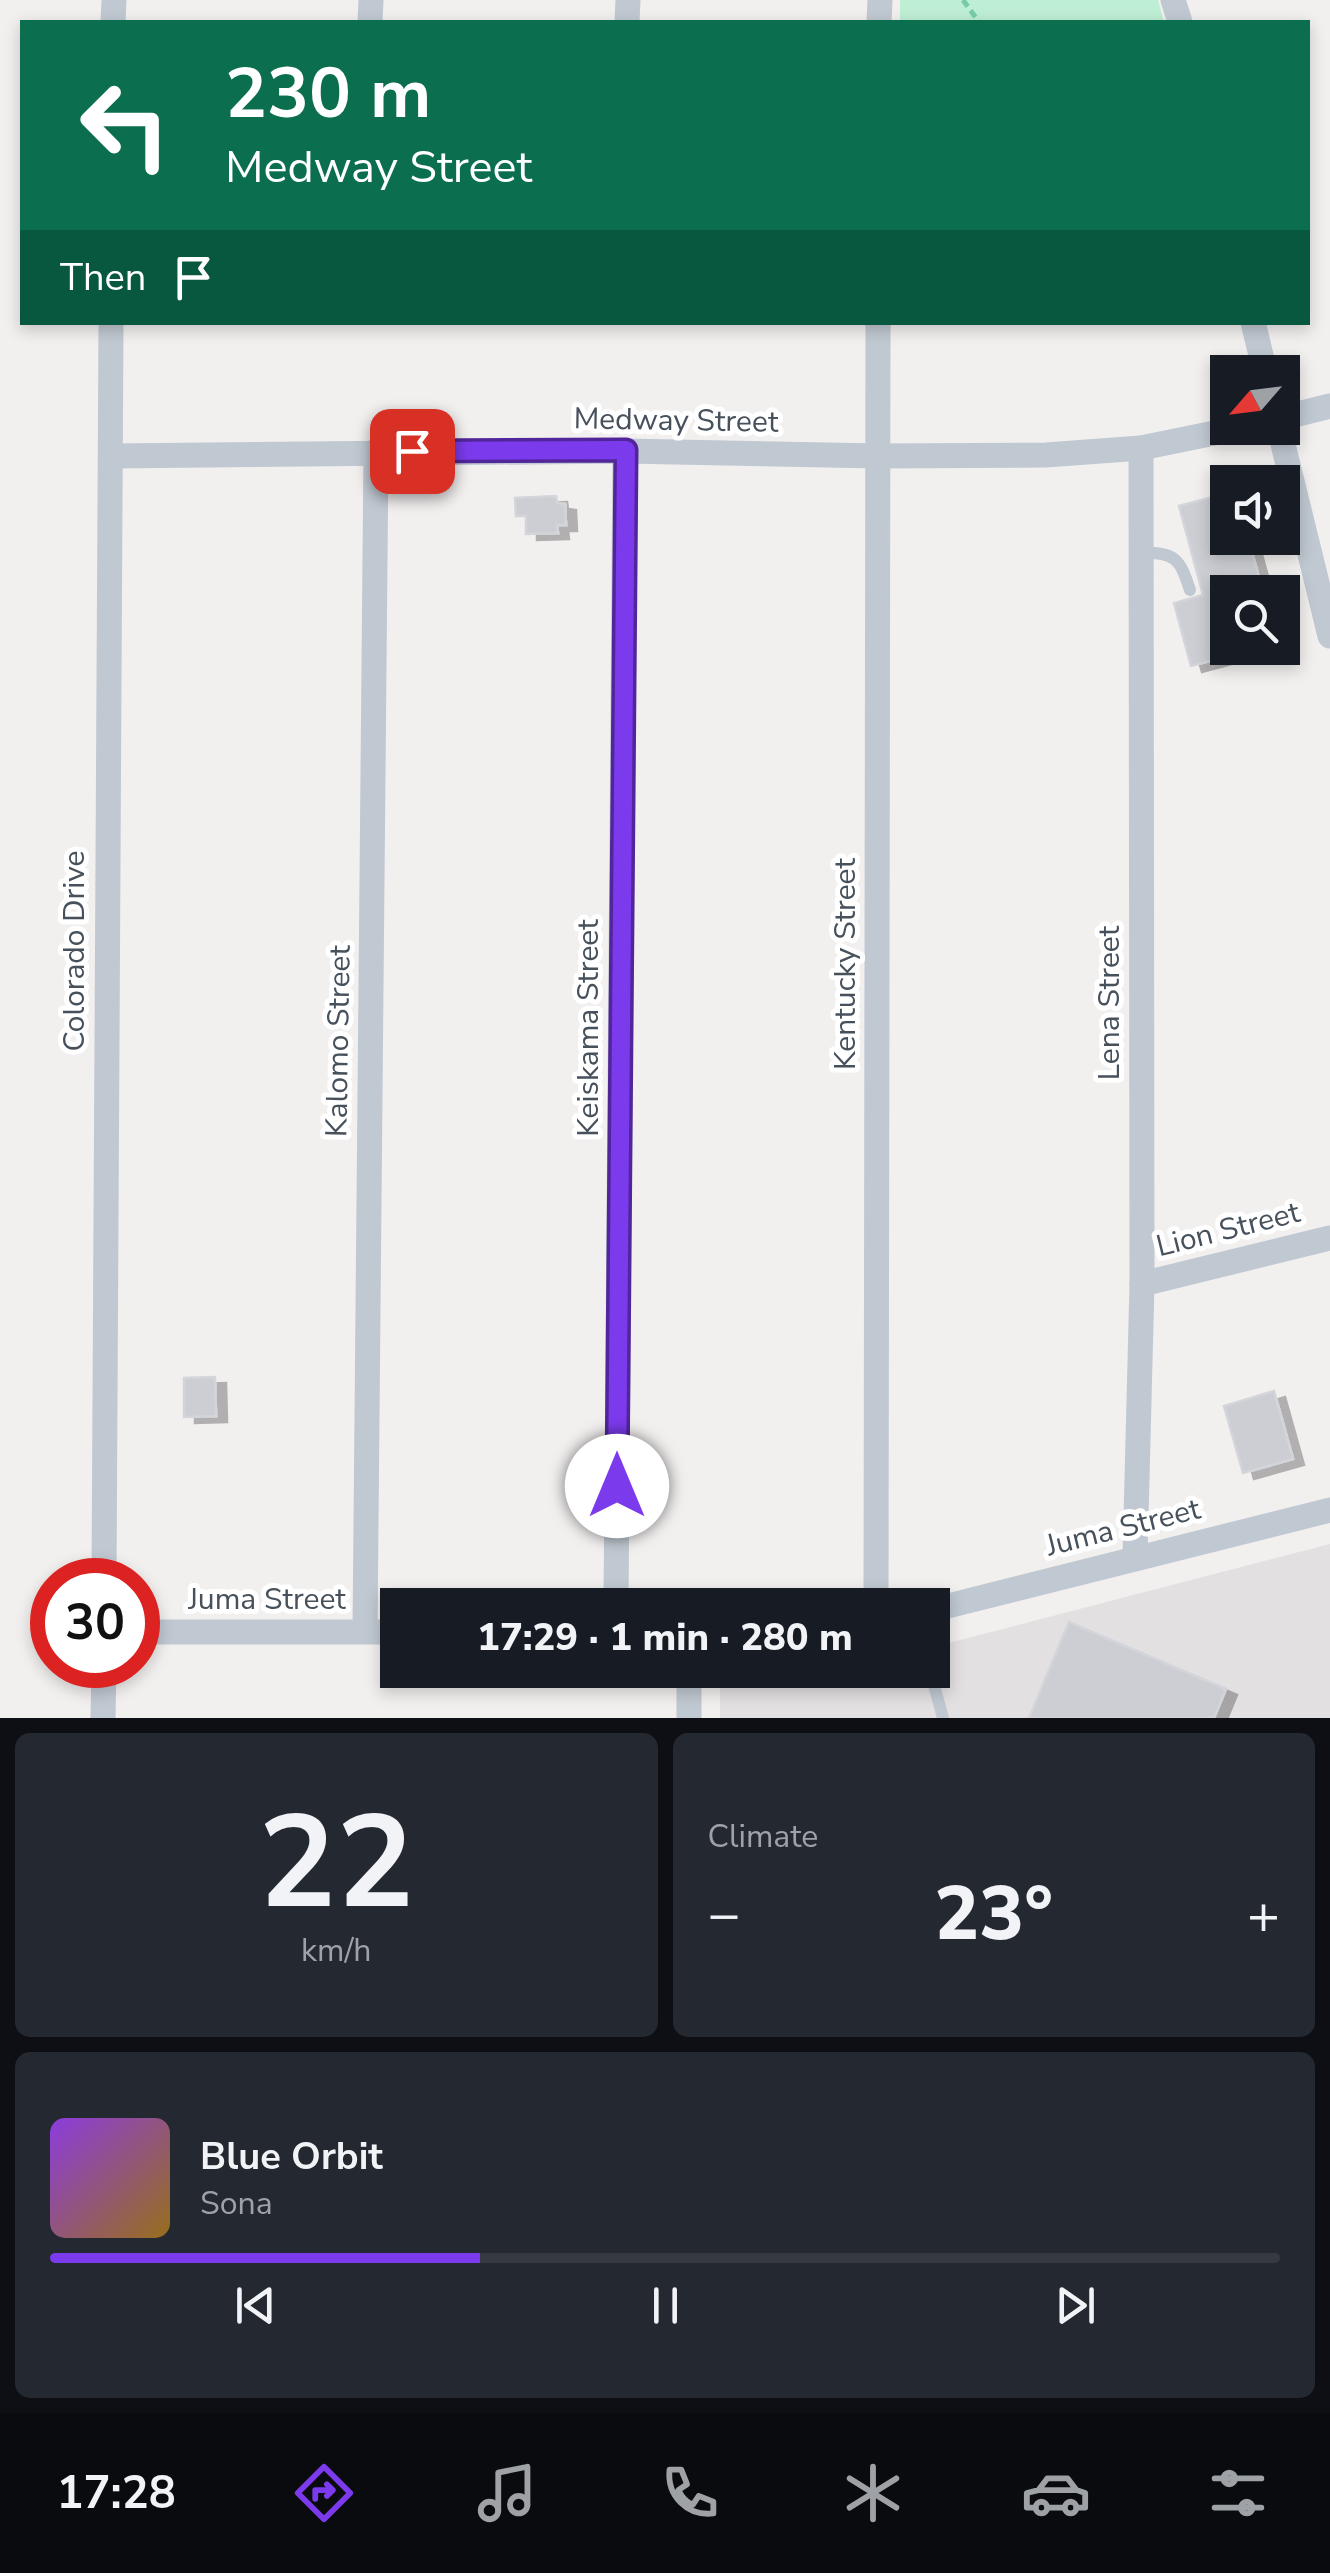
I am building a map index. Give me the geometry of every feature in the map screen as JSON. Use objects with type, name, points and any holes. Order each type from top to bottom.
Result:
[{"type":"street","name":"Colorado Drive","points":[[104,1558],[111,325]]},
{"type":"street","name":"Kentucky Street","points":[[876,1588],[878,325]]},
{"type":"street","points":[[1254,325],[1261,355]]},
{"type":"street","points":[[1300,414],[1330,406]]},
{"type":"street","name":"Medway Street","points":[[111,456],[626,450],[1046,455],[1141,448],[1210,434]]},
{"type":"street","points":[[1283,445],[1330,636]]},
{"type":"street","name":"Lena Street","points":[[1135,1557],[1142,1284],[1141,448]]},
{"type":"street","name":"Keiskama Street","points":[[616,1588],[626,450]]},
{"type":"street","name":"Kalomo Street","points":[[365,1632],[376,451]]},
{"type":"street","name":"Lion Street","points":[[1142,1284],[1330,1238]]},
{"type":"street","name":"Juma Street","points":[[950,1605],[1330,1510]]},
{"type":"street","name":"Juma Street","points":[[160,1632],[380,1632]]},
{"type":"street","points":[[104,1688],[104,1718]]},
{"type":"street","points":[[688,1718],[689,1688]]},
{"type":"lane","points":[[1142,552],[1168,553],[1176,560],[1190,590]]},
{"type":"lane","points":[[935,1688],[943,1718]]},
{"type":"shaded area","points":[[1330,1544],[1330,1718],[720,1718],[720,1688],[950,1688],[950,1643]]},
{"type":"green space","points":[[900,0],[1158,0],[1163,20],[900,20]]},
{"type":"building","points":[[556,496],[557,503],[565,504],[566,525],[557,525],[558,533],[526,534],[526,516],[516,516],[515,498]]},
{"type":"building","points":[[1210,498],[1210,555],[1253,555],[1258,575],[1210,575],[1210,661],[1191,666],[1174,603],[1203,595],[1179,506]]},
{"type":"building","points":[[215,1377],[216,1416],[184,1417],[184,1378]]},
{"type":"building","points":[[1274,1391],[1293,1459],[1243,1473],[1224,1406]]},
{"type":"building","points":[[1069,1622],[1226,1689],[1214,1718],[1029,1718]]},
{"type":"route","points":[[412,451],[626,450],[617,1486]]}]
